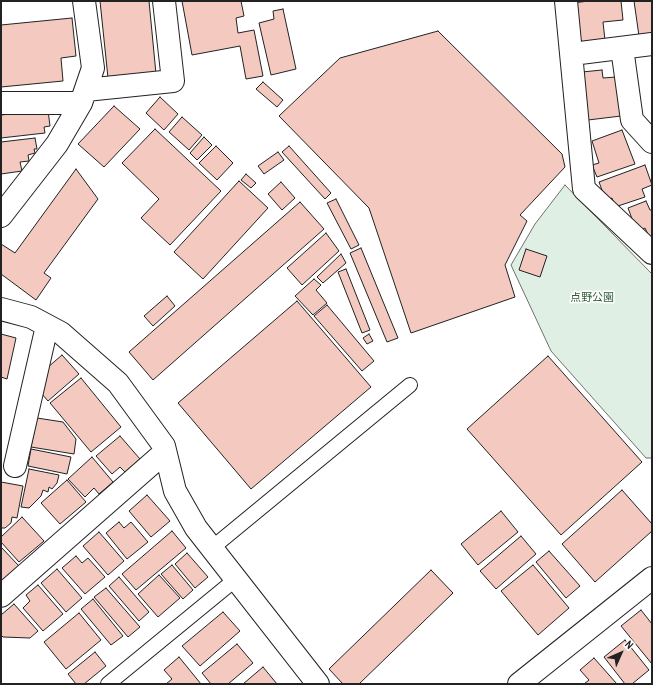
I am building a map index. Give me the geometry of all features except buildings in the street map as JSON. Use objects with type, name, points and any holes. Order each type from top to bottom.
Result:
[{"type":"street","points":[[1,216],[57,144],[84,96],[94,68],[84,1]]},
{"type":"street","points":[[1,103],[84,96],[173,81],[164,1]]},
{"type":"street","points":[[566,1],[584,189],[652,253]]},
{"type":"street","points":[[572,54],[652,44]]},
{"type":"street","points":[[622,48],[632,120],[652,142]]},
{"type":"street","points":[[1,309],[31,317],[61,333],[118,383],[164,446],[175,491],[196,528],[318,684]]},
{"type":"street","points":[[15,466],[47,326]]},
{"type":"street","points":[[1,596],[165,452]]},
{"type":"street","points":[[518,684],[652,578]]},
{"type":"lane","points":[[212,548],[410,385]]},
{"type":"lane","points":[[108,684],[236,579]]},
{"type":"green space","name":"点野公園","points":[[565,185],[652,274],[652,458],[646,458],[551,351],[511,265],[535,224]]}]
